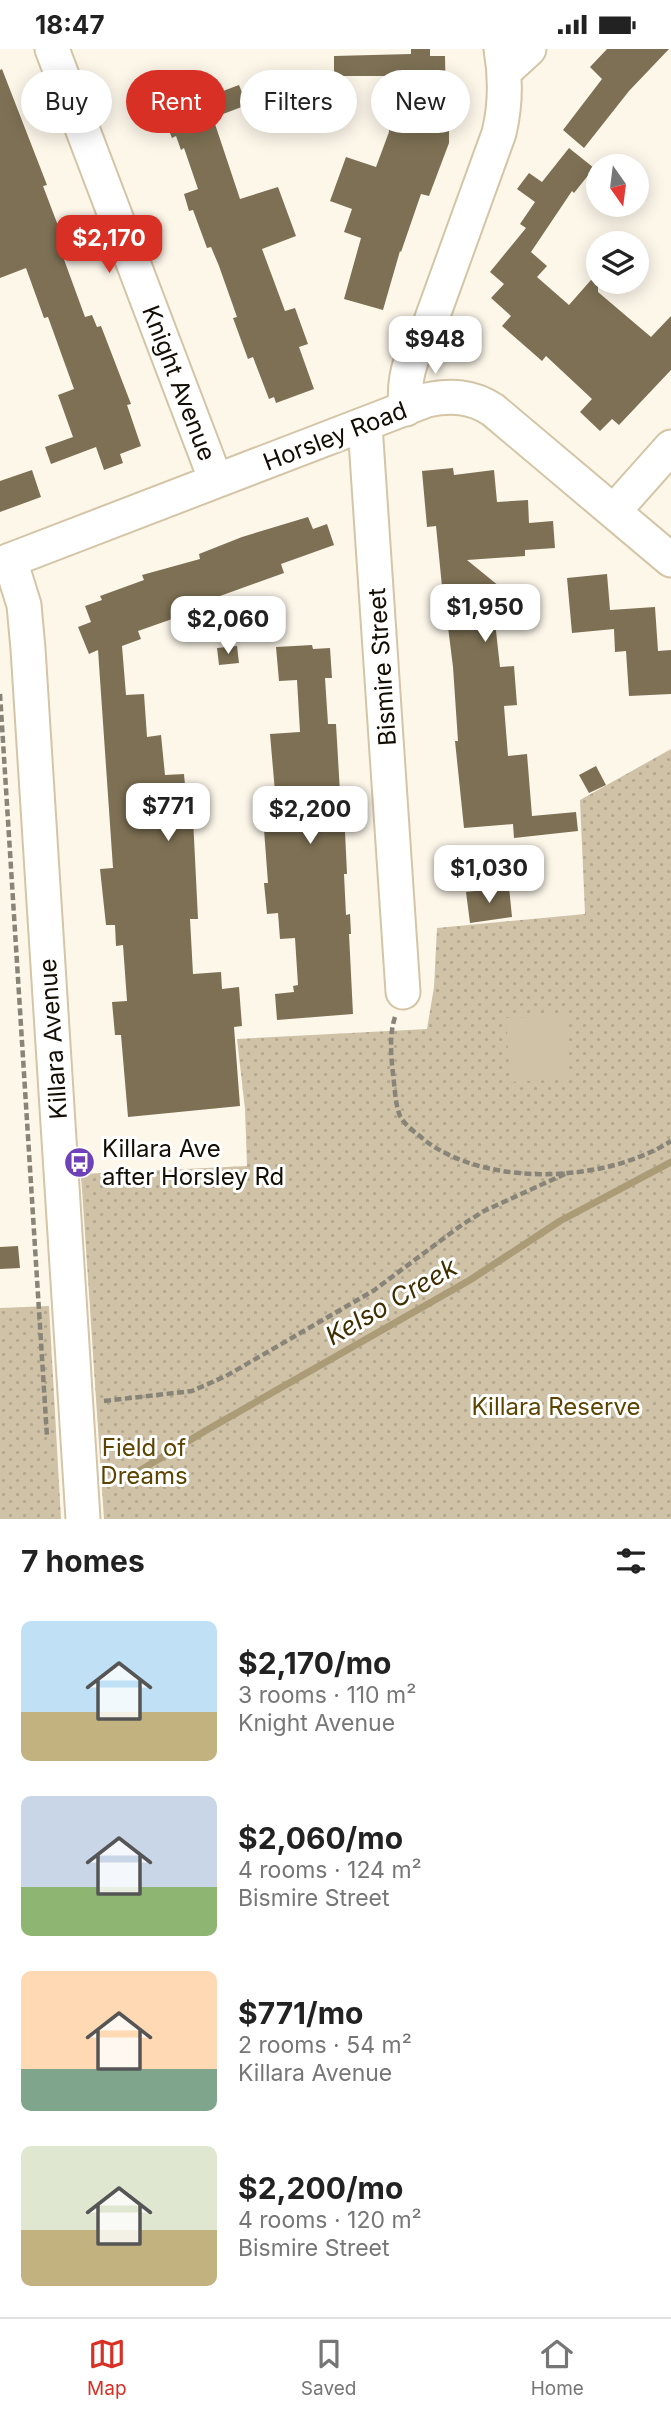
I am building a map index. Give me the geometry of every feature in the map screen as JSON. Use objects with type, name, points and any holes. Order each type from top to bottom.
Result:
[{"type":"street","name":"Knight Avenue","points":[[51,49],[216,481]]},
{"type":"street","points":[[406,409],[405,387],[410,362],[416,347],[428,331],[499,133],[511,56]]},
{"type":"street","points":[[428,331],[429,356],[439,398]]},
{"type":"street","name":"Horsley Road","points":[[5,562],[406,409],[439,398],[462,397],[482,402],[671,561]]},
{"type":"street","name":"Bismire Street","points":[[365,425],[403,992]]},
{"type":"street","points":[[614,511],[671,447]]},
{"type":"street","name":"Killara Avenue","points":[[5,562],[24,605],[28,649],[83,1519]]},
{"type":"path","points":[[0,694],[47,1440]]},
{"type":"path","points":[[403,992],[390,1032],[401,1118],[439,1150],[468,1163],[500,1170],[567,1173],[630,1161],[671,1141]]},
{"type":"path","points":[[104,1409],[104,1400],[192,1391],[226,1376],[373,1291],[484,1211],[567,1173]]},
{"type":"green space","points":[[671,749],[671,1519],[104,1519],[81,1174],[247,1166],[245,1109],[237,1039],[427,1029],[434,987],[437,928],[585,914],[580,800]]},
{"type":"green space","points":[[566,1015],[570,1079],[510,1082],[506,1018]]},
{"type":"green space","points":[[49,1306],[61,1519],[0,1519],[0,1308]]},
{"type":"building","points":[[411,49],[430,49],[430,56],[445,56],[445,70],[371,70],[371,76],[357,76],[357,70],[334,70],[334,56],[411,54]]},
{"type":"building","points":[[607,49],[669,49],[629,91],[584,148],[563,130],[602,79],[590,67]]},
{"type":"building","points":[[2,69],[21,118],[21,133],[27,133],[47,185],[43,186],[68,252],[62,254],[85,317],[92,315],[97,327],[101,326],[131,404],[127,405],[141,446],[120,454],[123,463],[104,470],[96,447],[51,464],[45,447],[73,437],[58,395],[74,389],[48,317],[44,318],[26,268],[0,278]]},
{"type":"building","points":[[239,85],[240,88],[240,108],[226,113],[226,90]]},
{"type":"building","points":[[170,133],[218,133],[240,199],[278,187],[296,236],[262,249],[285,311],[295,308],[308,344],[299,347],[314,389],[276,403],[274,397],[269,399],[253,357],[248,359],[233,318],[237,317],[211,247],[207,248],[193,210],[189,211],[184,194],[198,189],[184,148],[181,150],[176,136],[172,138]]},
{"type":"building","points":[[389,133],[449,133],[449,143],[429,196],[421,194],[400,251],[383,310],[344,299],[361,238],[344,232],[352,209],[330,201],[346,157],[376,167]]},
{"type":"building","points":[[569,148],[586,162],[586,178],[574,193],[572,191],[531,252],[547,266],[537,277],[569,305],[586,286],[586,294],[600,294],[651,337],[671,316],[671,370],[619,425],[612,419],[600,431],[580,412],[592,399],[546,356],[542,361],[502,326],[511,316],[491,298],[504,284],[490,272],[526,228],[520,224],[535,202],[517,189],[529,173],[542,182]]},
{"type":"building","points":[[453,468],[454,475],[494,470],[497,502],[528,500],[529,523],[553,521],[555,548],[525,550],[525,556],[467,560],[520,603],[522,619],[495,622],[500,667],[514,666],[517,705],[504,706],[508,756],[527,754],[532,816],[576,812],[578,831],[514,838],[513,824],[464,828],[455,741],[458,741],[453,667],[446,627],[436,526],[427,527],[422,471]]},
{"type":"building","points":[[32,470],[41,497],[0,512],[0,481]]},
{"type":"building","points":[[308,517],[313,529],[327,524],[334,545],[281,564],[284,573],[209,600],[208,596],[173,610],[175,618],[138,631],[141,639],[122,646],[126,695],[144,694],[147,737],[161,735],[165,775],[184,774],[188,818],[193,818],[198,919],[190,919],[193,974],[221,972],[222,989],[239,987],[242,1026],[234,1027],[240,1106],[128,1117],[121,1035],[115,1035],[112,1002],[127,1001],[123,945],[116,946],[115,925],[106,925],[100,869],[113,868],[98,650],[89,654],[78,627],[91,622],[85,606],[102,600],[100,596],[144,580],[142,575],[200,559],[199,554],[242,537]]},
{"type":"building","points":[[607,574],[610,610],[655,607],[658,651],[671,650],[671,694],[629,696],[626,651],[615,652],[614,629],[572,633],[567,578]]},
{"type":"building","points":[[312,645],[313,649],[330,648],[332,678],[325,678],[328,724],[336,724],[341,810],[344,810],[347,874],[344,874],[346,915],[350,914],[353,1014],[277,1020],[275,994],[294,992],[293,986],[298,985],[295,938],[280,939],[278,913],[267,914],[264,883],[268,883],[263,816],[277,815],[270,734],[300,732],[297,680],[279,681],[276,647]]},
{"type":"building","points":[[237,646],[239,663],[219,665],[217,648]]},
{"type":"building","points":[[596,766],[606,785],[589,793],[579,775]]},
{"type":"building","points":[[509,887],[512,917],[470,923],[466,892]]},
{"type":"building","points":[[18,1246],[20,1268],[0,1269],[0,1247]]},
{"type":"waterway","name":"Kelso Creek","points":[[131,1476],[470,1280],[560,1221],[671,1162]]},
{"type":"place","name":"Killara Ave after Horsley Rd","points":[[79,1162]]},
{"type":"park label","name":"Killara Reserve","points":[[556,1406]]},
{"type":"park label","name":"Field of Dreams","points":[[144,1461]]}]
